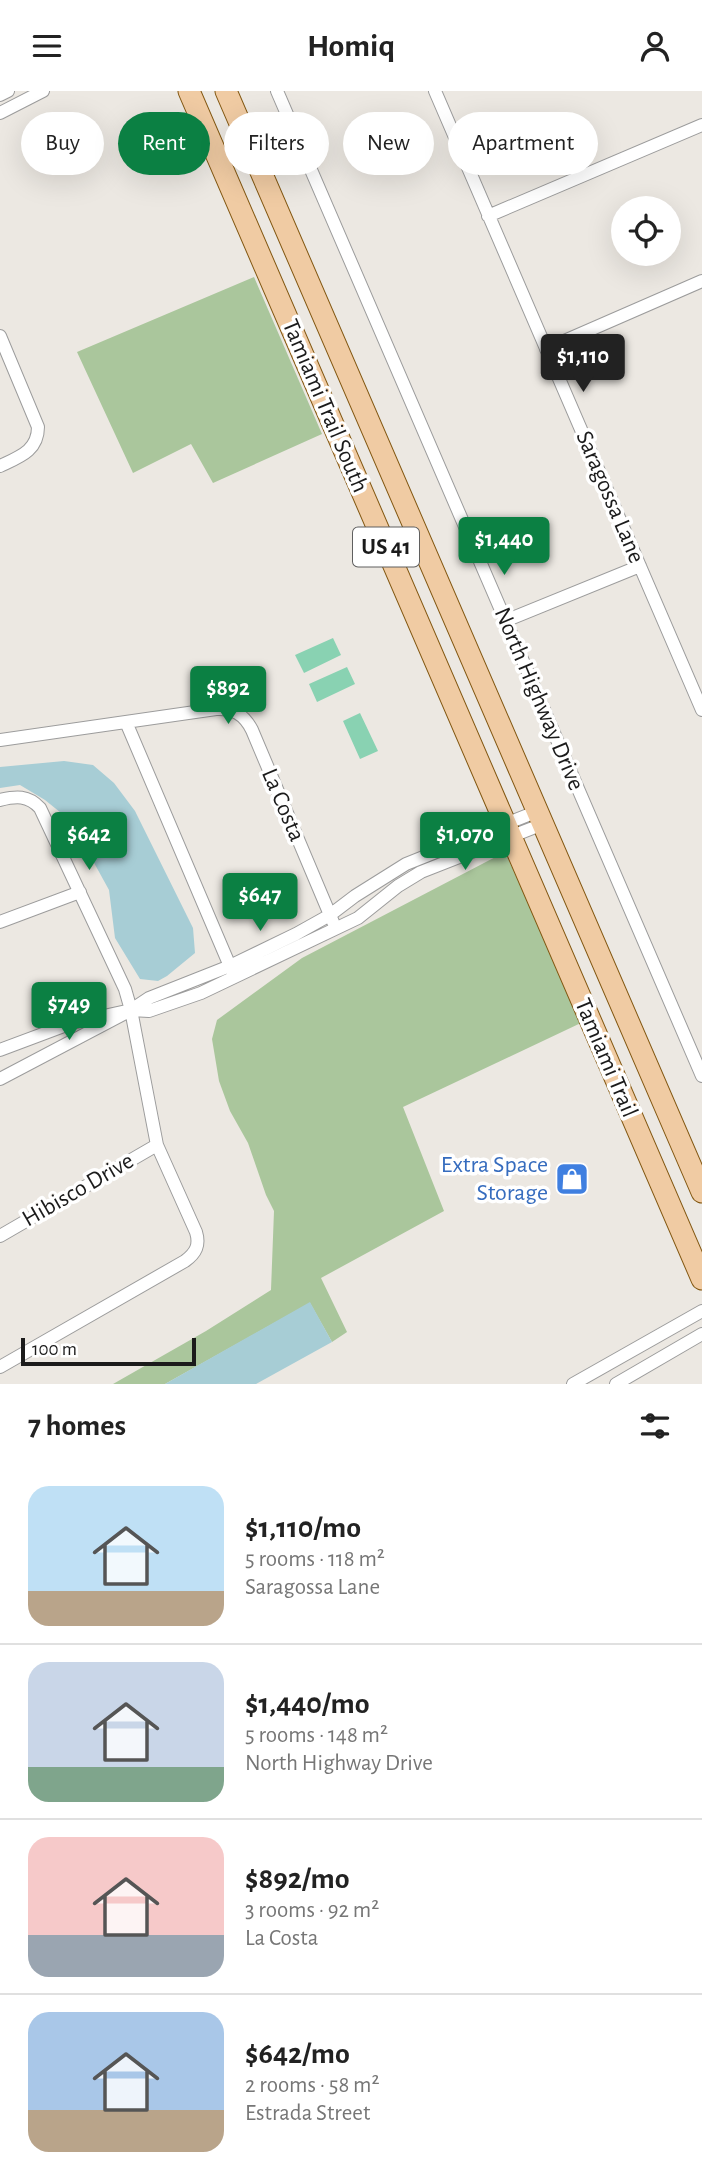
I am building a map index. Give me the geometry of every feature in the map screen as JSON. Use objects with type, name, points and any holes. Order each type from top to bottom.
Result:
[{"type":"main road","name":"Tamiami Trail South","points":[[188,91],[508,830]]},
{"type":"main road","name":"Tamiami Trail South","points":[[226,91],[540,817]]},
{"type":"main road","name":"Tamiami Trail","points":[[540,817],[702,1192]]},
{"type":"main road","name":"Tamiami Trail","points":[[508,830],[702,1279]]},
{"type":"street","points":[[0,95],[8,91]]},
{"type":"street","points":[[0,113],[43,91]]},
{"type":"street","name":"North Highway Drive","points":[[277,91],[702,1076]]},
{"type":"street","name":"Saragossa Lane","points":[[435,91],[702,710]]},
{"type":"street","points":[[488,216],[702,125]]},
{"type":"street","points":[[546,349],[702,281]]},
{"type":"street","points":[[0,466],[31,449],[37,439],[37,422],[1,343]]},
{"type":"street","points":[[505,621],[640,566]]},
{"type":"street","name":"La Costa","points":[[0,740],[221,708],[235,711],[244,717],[252,730],[335,928]]},
{"type":"street","points":[[126,722],[233,972]]},
{"type":"street","points":[[0,800],[24,797],[38,806],[125,989],[157,1145],[197,1235],[193,1254],[0,1367]]},
{"type":"street","points":[[0,1050],[72,1023],[131,1010],[149,1011],[168,1005],[233,972],[367,912],[389,893],[421,872],[540,817]]},
{"type":"street","points":[[233,972],[330,915],[398,868],[423,856],[508,830]]},
{"type":"street","points":[[398,868],[406,881]]},
{"type":"street","points":[[0,922],[80,892]]},
{"type":"street","points":[[0,1079],[131,1010]]},
{"type":"street","name":"Hibisco Drive","points":[[0,1235],[157,1145]]},
{"type":"street","points":[[573,1384],[702,1311]]},
{"type":"street","points":[[616,1384],[702,1334]]},
{"type":"green space","points":[[254,277],[322,434],[213,483],[191,444],[133,473],[77,352]]},
{"type":"green space","points":[[333,638],[341,655],[304,673],[295,655]]},
{"type":"green space","points":[[347,667],[355,684],[317,702],[309,684]]},
{"type":"green space","points":[[360,713],[378,751],[360,759],[343,721]]},
{"type":"green space","points":[[505,852],[583,1022],[403,1107],[444,1211],[321,1278],[347,1332],[332,1342],[310,1303],[165,1384],[113,1384],[271,1290],[274,1211],[248,1143],[230,1111],[219,1081],[212,1039],[217,1020],[302,958]]},
{"type":"water","points":[[64,761],[93,765],[114,783],[135,811],[193,928],[195,953],[158,981],[140,979],[115,938],[109,890],[71,821],[45,800],[20,785],[0,788],[0,767]]},
{"type":"water","points":[[310,1302],[332,1342],[256,1384],[165,1384]]},
{"type":"place","name":"Extra Space Storage","points":[[572,1179]]}]
